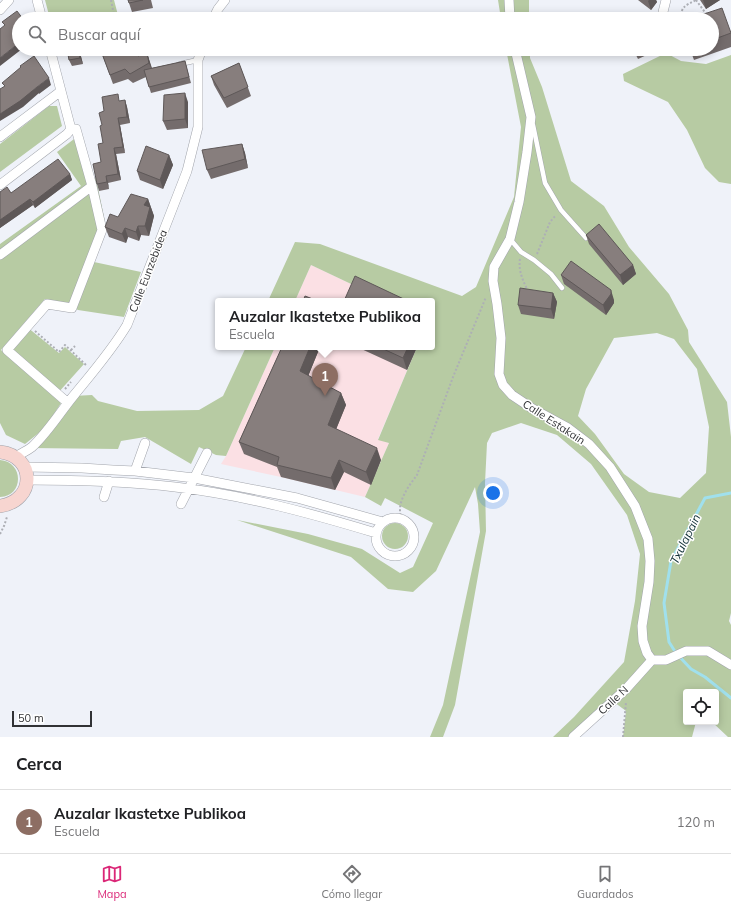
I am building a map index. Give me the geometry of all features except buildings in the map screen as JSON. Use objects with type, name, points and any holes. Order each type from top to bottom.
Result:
[{"type":"street","points":[[0,10],[9,0]]},
{"type":"street","points":[[37,0],[40,12]]},
{"type":"street","points":[[216,12],[225,0]]},
{"type":"street","points":[[509,0],[510,12]]},
{"type":"street","points":[[663,12],[666,0]]},
{"type":"street","points":[[52,56],[71,129]]},
{"type":"street","name":"Calle Eunzebidea","points":[[16,456],[30,448],[46,432],[121,336],[127,325],[187,171],[198,126],[198,60],[199,56]]},
{"type":"street","name":"Calle Estakain","points":[[517,56],[531,117],[519,202],[510,239],[494,267],[493,281],[501,338],[499,374],[503,385],[512,395],[533,409],[568,428],[589,444],[610,467],[635,506],[648,539],[650,561],[649,582],[642,626],[643,641],[647,653],[652,660]]},
{"type":"street","points":[[0,137],[61,92]]},
{"type":"street","points":[[0,185],[67,134],[71,129]]},
{"type":"street","points":[[68,403],[6,350],[47,304],[72,308],[102,230],[92,186],[76,129],[71,129]]},
{"type":"street","points":[[0,255],[92,186]]},
{"type":"street","points":[[135,471],[145,443]]},
{"type":"street","points":[[0,452],[9,453],[16,456],[26,474],[26,488],[22,495],[4,511]]},
{"type":"street","points":[[181,504],[207,453]]},
{"type":"street","points":[[26,474],[82,468],[135,471],[194,478],[297,498],[383,522]]},
{"type":"street","points":[[26,474],[189,489],[272,504],[376,533]]},
{"type":"street","points":[[104,497],[109,481]]},
{"type":"street","points":[[387,519],[402,519],[412,528],[414,541],[411,548],[407,552],[401,556],[394,557],[382,552],[376,540],[376,533],[378,527],[387,519]]},
{"type":"street","points":[[652,660],[666,660],[686,651],[708,651],[731,665]]},
{"type":"street","name":"Calle N","points":[[573,737],[626,688],[652,660]]},
{"type":"lane","points":[[178,64],[198,60]]},
{"type":"lane","points":[[531,117],[545,182],[561,210],[586,238]]},
{"type":"lane","points":[[510,239],[521,252],[534,260],[551,274],[562,288]]},
{"type":"path","points":[[111,0],[113,12]]},
{"type":"path","points":[[682,12],[684,7],[696,0],[705,12]]},
{"type":"path","points":[[534,260],[550,222],[561,210]]},
{"type":"path","points":[[521,252],[519,264],[521,276],[528,292]]},
{"type":"path","points":[[402,519],[400,514],[401,500],[417,475],[453,378],[493,281]]},
{"type":"path","points":[[28,325],[59,352],[65,345],[86,365],[82,370]]},
{"type":"path","points":[[71,350],[75,346]]},
{"type":"path","points":[[59,395],[72,380]]},
{"type":"path","points":[[0,534],[4,526],[4,511]]},
{"type":"path","points":[[623,737],[626,710],[626,688]]},
{"type":"shaded area","points":[[311,265],[381,298],[296,298]]},
{"type":"shaded area","points":[[274,350],[416,350],[378,439],[389,443],[365,497],[221,464]]},
{"type":"green space","points":[[45,0],[114,0],[117,12],[48,12]]},
{"type":"green space","points":[[498,0],[529,0],[529,12],[500,12]]},
{"type":"green space","points":[[731,55],[731,184],[719,182],[705,168],[687,130],[668,102],[624,81],[623,74],[660,56],[672,56],[681,61],[706,64]]},
{"type":"green space","points":[[507,56],[530,56],[542,87],[571,181],[604,206],[629,247],[669,294],[688,330],[689,342],[727,402],[731,437],[731,613],[729,621],[731,625],[731,737],[728,737],[715,725],[719,725],[719,689],[683,689],[683,725],[695,725],[692,737],[623,737],[626,711],[614,702],[577,737],[553,737],[574,717],[624,662],[635,601],[640,554],[627,515],[591,464],[557,435],[521,423],[492,433],[487,443],[485,483],[486,531],[455,705],[443,737],[430,737],[443,705],[480,532],[475,487],[436,571],[413,592],[388,589],[351,557],[237,520],[308,534],[362,549],[400,573],[413,567],[433,523],[385,498],[381,506],[365,497],[389,443],[378,440],[416,350],[435,350],[435,298],[381,298],[311,265],[296,298],[269,298],[295,242],[320,244],[462,296],[476,287],[514,197],[521,127]],"holes":[[[657,333],[674,339],[697,369],[709,427],[706,473],[680,498],[649,492],[624,474],[595,434],[578,416],[586,389],[614,338]]]},
{"type":"green space","points":[[49,106],[57,106],[62,126],[0,172],[0,144]]},
{"type":"green space","points":[[78,136],[89,182],[96,178],[106,227],[94,262],[141,272],[124,317],[78,310],[67,303],[45,299],[1,350],[61,403],[45,428],[25,444],[6,435],[0,423],[0,244],[81,186],[57,152]]},
{"type":"green space","points":[[27,327],[59,353],[65,347],[84,364],[57,394],[7,350]]},
{"type":"green space","points":[[245,350],[274,350],[226,456],[216,455],[199,447],[191,464],[145,437],[121,441],[118,449],[30,448],[73,396],[92,395],[98,401],[137,411],[199,410],[223,396]]},
{"type":"green space","points":[[0,460],[8,462],[14,466],[18,479],[14,491],[8,495],[0,497]]},
{"type":"green space","points":[[395,523],[404,527],[408,536],[404,545],[395,549],[386,545],[382,536],[386,527]]},
{"type":"waterway","name":"Txulapain","points":[[731,493],[705,498],[671,561],[664,603],[669,642],[676,653],[691,669],[705,677],[731,698]]},
{"type":"place","name":"Auzalar Ikastetxe Publikoa","points":[[325,396]]}]
